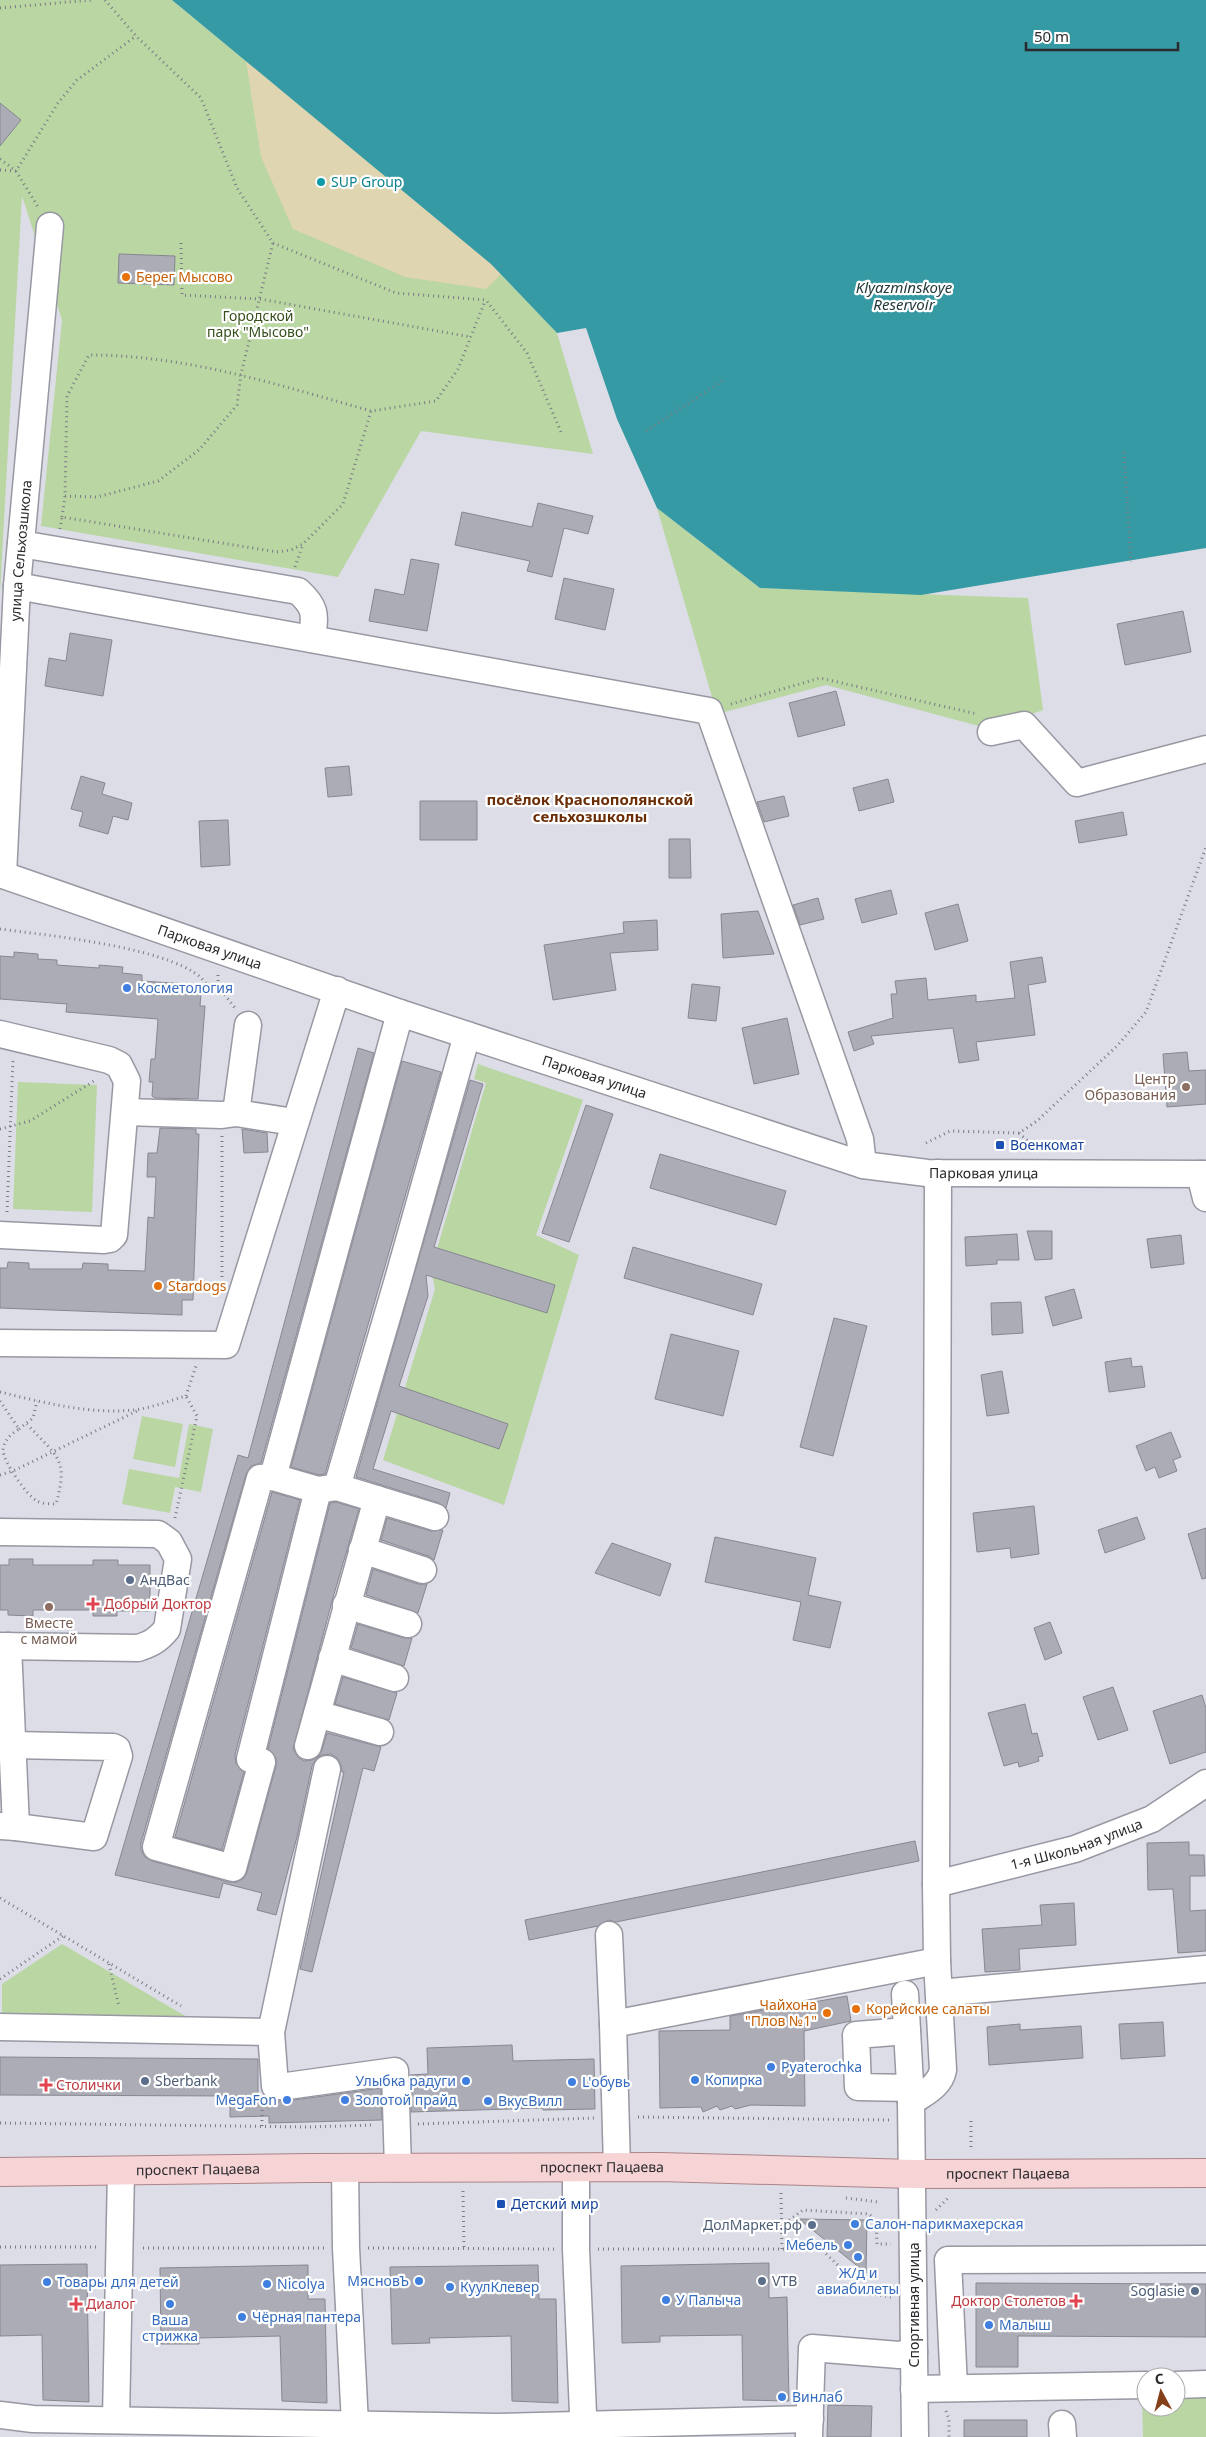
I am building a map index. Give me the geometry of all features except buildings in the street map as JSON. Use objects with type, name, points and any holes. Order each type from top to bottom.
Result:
[{"type":"main road","name":"проспект Пацаева","points":[[0,2172],[617,2167],[913,2174],[1206,2173]]},
{"type":"street","name":"улица Сельхозшкола","points":[[2,874],[6,713],[50,226]]},
{"type":"street","points":[[21,544],[298,591],[309,600],[315,613],[312,639]]},
{"type":"street","points":[[17,586],[709,711],[860,1139],[863,1165]]},
{"type":"street","points":[[984,723],[1024,725],[1077,783],[1206,748]]},
{"type":"street","name":"Парковая улица","points":[[2,874],[467,1035],[863,1165],[938,1173],[1204,1182]]},
{"type":"street","points":[[0,1343],[226,1346],[294,1122],[337,990]]},
{"type":"street","points":[[272,1477],[400,1012]]},
{"type":"street","points":[[229,1114],[248,1025]]},
{"type":"street","points":[[3,1235],[110,1239],[114,1234],[128,1081],[119,1065],[109,1060],[7,1035]]},
{"type":"street","points":[[435,1517],[378,1500],[327,1488],[272,1477],[260,1478],[156,1847],[232,1868],[262,1762],[250,1759],[327,1488],[398,1283],[467,1035]]},
{"type":"street","points":[[125,1112],[229,1114],[294,1122]]},
{"type":"street","points":[[907,2031],[856,2034],[858,2087],[911,2103],[937,2084],[942,2078],[943,2070],[937,1960],[936,1884],[938,1173]]},
{"type":"street","points":[[308,1746],[346,1605],[378,1500]]},
{"type":"street","points":[[0,1532],[158,1534],[170,1542],[178,1559],[166,1629],[160,1638],[151,1644],[138,1648],[4,1646],[12,1745],[8,1827],[94,1837],[119,1756],[117,1749],[113,1747],[12,1745]]},
{"type":"street","points":[[362,1550],[423,1570]]},
{"type":"street","points":[[346,1605],[408,1624]]},
{"type":"street","points":[[332,1658],[395,1678]]},
{"type":"street","points":[[317,1714],[380,1732]]},
{"type":"street","points":[[327,1769],[272,2032],[275,2086],[287,2086],[395,2070],[395,2124],[398,2168]]},
{"type":"street","name":"1-я Школьная улица","points":[[936,1884],[1075,1849],[1152,1819],[1206,1783]]},
{"type":"street","points":[[609,1935],[617,2167]]},
{"type":"street","points":[[612,2024],[937,1960]]},
{"type":"street","points":[[939,1994],[1206,1969]]},
{"type":"street","name":"Спортивная улица","points":[[905,1994],[913,2174],[914,2437]]},
{"type":"street","points":[[0,2027],[272,2032]]},
{"type":"street","points":[[345,2168],[346,2248],[355,2424]]},
{"type":"street","points":[[576,2168],[576,2249],[584,2432]]},
{"type":"street","points":[[116,2419],[121,2171]]},
{"type":"street","points":[[954,2387],[948,2260],[1206,2259]]},
{"type":"street","points":[[0,2415],[34,2419],[355,2424],[584,2432],[809,2428],[812,2348],[899,2355],[914,2352]]},
{"type":"street","points":[[1186,2385],[1206,2384]]},
{"type":"street","points":[[914,2389],[1136,2385]]},
{"type":"path","points":[[0,8],[92,0]]},
{"type":"path","points":[[105,0],[136,36],[201,98],[237,188],[273,243],[396,293],[486,300],[527,353],[560,432]]},
{"type":"path","points":[[16,171],[58,103],[77,80],[136,36]]},
{"type":"path","points":[[0,159],[16,171],[50,226]]},
{"type":"path","points":[[0,170],[16,171]]},
{"type":"path","points":[[181,243],[182,294],[260,299],[471,337]]},
{"type":"path","points":[[65,496],[97,497],[158,481],[199,450],[237,404],[241,374],[273,243]]},
{"type":"path","points":[[57,550],[65,496],[67,396],[89,355],[129,355],[241,374],[371,411],[436,401],[458,369],[486,300]]},
{"type":"path","points":[[646,431],[724,380]]},
{"type":"path","points":[[62,517],[277,552],[291,550],[303,544],[343,504],[371,411]]},
{"type":"path","points":[[1124,452],[1131,562]]},
{"type":"path","points":[[709,711],[820,678],[984,723]]},
{"type":"path","points":[[926,1144],[950,1130],[1019,1133],[1036,1121],[1117,1046],[1146,1012],[1206,847]]},
{"type":"path","points":[[0,929],[86,940],[144,954],[191,970],[203,978],[207,985],[218,986],[248,1025]]},
{"type":"path","points":[[3,1235],[10,1126],[7,1035]]},
{"type":"path","points":[[0,1129],[30,1121],[119,1065]]},
{"type":"path","points":[[222,1278],[229,1114]]},
{"type":"path","points":[[175,1518],[197,1416],[186,1396],[199,1360]]},
{"type":"path","points":[[0,1392],[36,1401],[94,1410],[142,1409]]},
{"type":"path","points":[[0,1476],[142,1409],[186,1396]]},
{"type":"path","points":[[0,1401],[19,1429]]},
{"type":"path","points":[[27,1424],[60,1461],[62,1483],[56,1504],[39,1502],[30,1496],[13,1471],[3,1450],[9,1436],[27,1424],[35,1411],[36,1401]]},
{"type":"path","points":[[0,1898],[182,2007]]},
{"type":"path","points":[[0,1979],[63,1936]]},
{"type":"path","points":[[109,1963],[124,2029]]},
{"type":"path","points":[[0,2123],[308,2128],[616,2117],[911,2103]]},
{"type":"path","points":[[970,2122],[972,2156]]},
{"type":"path","points":[[463,2185],[464,2248]]},
{"type":"path","points":[[781,2190],[782,2249]]},
{"type":"path","points":[[781,2226],[803,2210],[870,2214],[876,2221],[877,2244],[899,2243]]},
{"type":"path","points":[[0,2247],[821,2249],[867,2293],[899,2298]]},
{"type":"green space","name":"Городской парк \"Мысово\"","points":[[0,0],[172,0],[491,264],[557,333],[593,454],[421,431],[338,577],[41,526],[62,320],[22,196],[0,593]]},
{"type":"green space","points":[[657,508],[760,588],[1028,598],[1043,710],[990,729],[826,685],[717,714]]},
{"type":"green space","points":[[478,1064],[583,1100],[536,1235],[579,1255],[504,1505],[383,1460],[435,1289],[431,1269],[486,1083],[474,1079]]},
{"type":"green space","points":[[18,1082],[97,1085],[92,1212],[13,1209]]},
{"type":"green space","points":[[142,1416],[183,1424],[175,1467],[133,1459]]},
{"type":"green space","points":[[189,1424],[213,1429],[201,1492],[175,1487],[170,1513],[122,1504],[129,1469],[179,1478]]},
{"type":"green space","points":[[62,1944],[187,2017],[2,2013],[2,1984]]},
{"type":"green space","points":[[1186,2398],[1206,2398],[1206,2437],[1143,2437],[1142,2417],[1186,2417]]},
{"type":"sand","points":[[246,61],[501,274],[486,289],[405,277],[293,229],[261,157]]},
{"type":"water","name":"Klyazminskoye Reservoir","points":[[172,0],[1206,0],[1206,548],[921,595],[760,588],[657,508],[617,419],[586,328],[557,333],[491,264]]},
{"type":"place","name":"SUP Group","points":[[321,182]]},
{"type":"place","name":"Берег Мысово","points":[[126,277]]},
{"type":"place","name":"Косметология","points":[[127,988]]},
{"type":"place","name":"Центр Образования","points":[[1186,1087]]},
{"type":"place","name":"Военкомат","points":[[1000,1145]]},
{"type":"place","name":"Stardogs","points":[[158,1286]]},
{"type":"place","name":"АндВас","points":[[130,1580]]},
{"type":"place","name":"Добрый Доктор","points":[[93,1604]]},
{"type":"place","name":"Вместе с мамой","points":[[49,1607]]},
{"type":"place","name":"Корейские салаты","points":[[856,2009]]},
{"type":"place","name":"Чайхона \"Плов №1\"","points":[[827,2013]]},
{"type":"place","name":"Pyaterochka","points":[[771,2067]]},
{"type":"place","name":"Копирка","points":[[695,2080]]},
{"type":"place","name":"Sberbank","points":[[145,2081]]},
{"type":"place","name":"Улыбка радуги","points":[[466,2081]]},
{"type":"place","name":"L'обувь","points":[[572,2082]]},
{"type":"place","name":"Столички","points":[[46,2085]]},
{"type":"place","name":"MegaFon","points":[[287,2100]]},
{"type":"place","name":"Золотой прайд","points":[[345,2100]]},
{"type":"place","name":"ВкусВилл","points":[[488,2101]]},
{"type":"place","name":"Детский мир","points":[[501,2204]]},
{"type":"place","name":"Салон-парикмахерская","points":[[855,2224]]},
{"type":"place","name":"ДолМаркет.рф","points":[[812,2225]]},
{"type":"place","name":"Мебель","points":[[848,2245]]},
{"type":"place","name":"Ж/д и авиабилеты","points":[[858,2257]]},
{"type":"place","name":"МясновЪ","points":[[419,2281]]},
{"type":"place","name":"VTB","points":[[762,2281]]},
{"type":"place","name":"Товары для детей","points":[[47,2282]]},
{"type":"place","name":"Nicolya","points":[[267,2284]]},
{"type":"place","name":"КуулКлевер","points":[[450,2287]]},
{"type":"place","name":"Soglasie","points":[[1195,2291]]},
{"type":"place","name":"У Палыча","points":[[666,2300]]},
{"type":"place","name":"Доктор Столетов","points":[[1076,2301]]},
{"type":"place","name":"Диалог","points":[[76,2304]]},
{"type":"place","name":"Ваша стрижка","points":[[170,2304]]},
{"type":"place","name":"Чёрная пантера","points":[[242,2317]]},
{"type":"place","name":"Малыш","points":[[989,2325]]},
{"type":"place","name":"Винлаб","points":[[782,2397]]},
{"type":"district","name":"посёлок Краснополянской сельхозшколы","points":[[590,808]]}]
